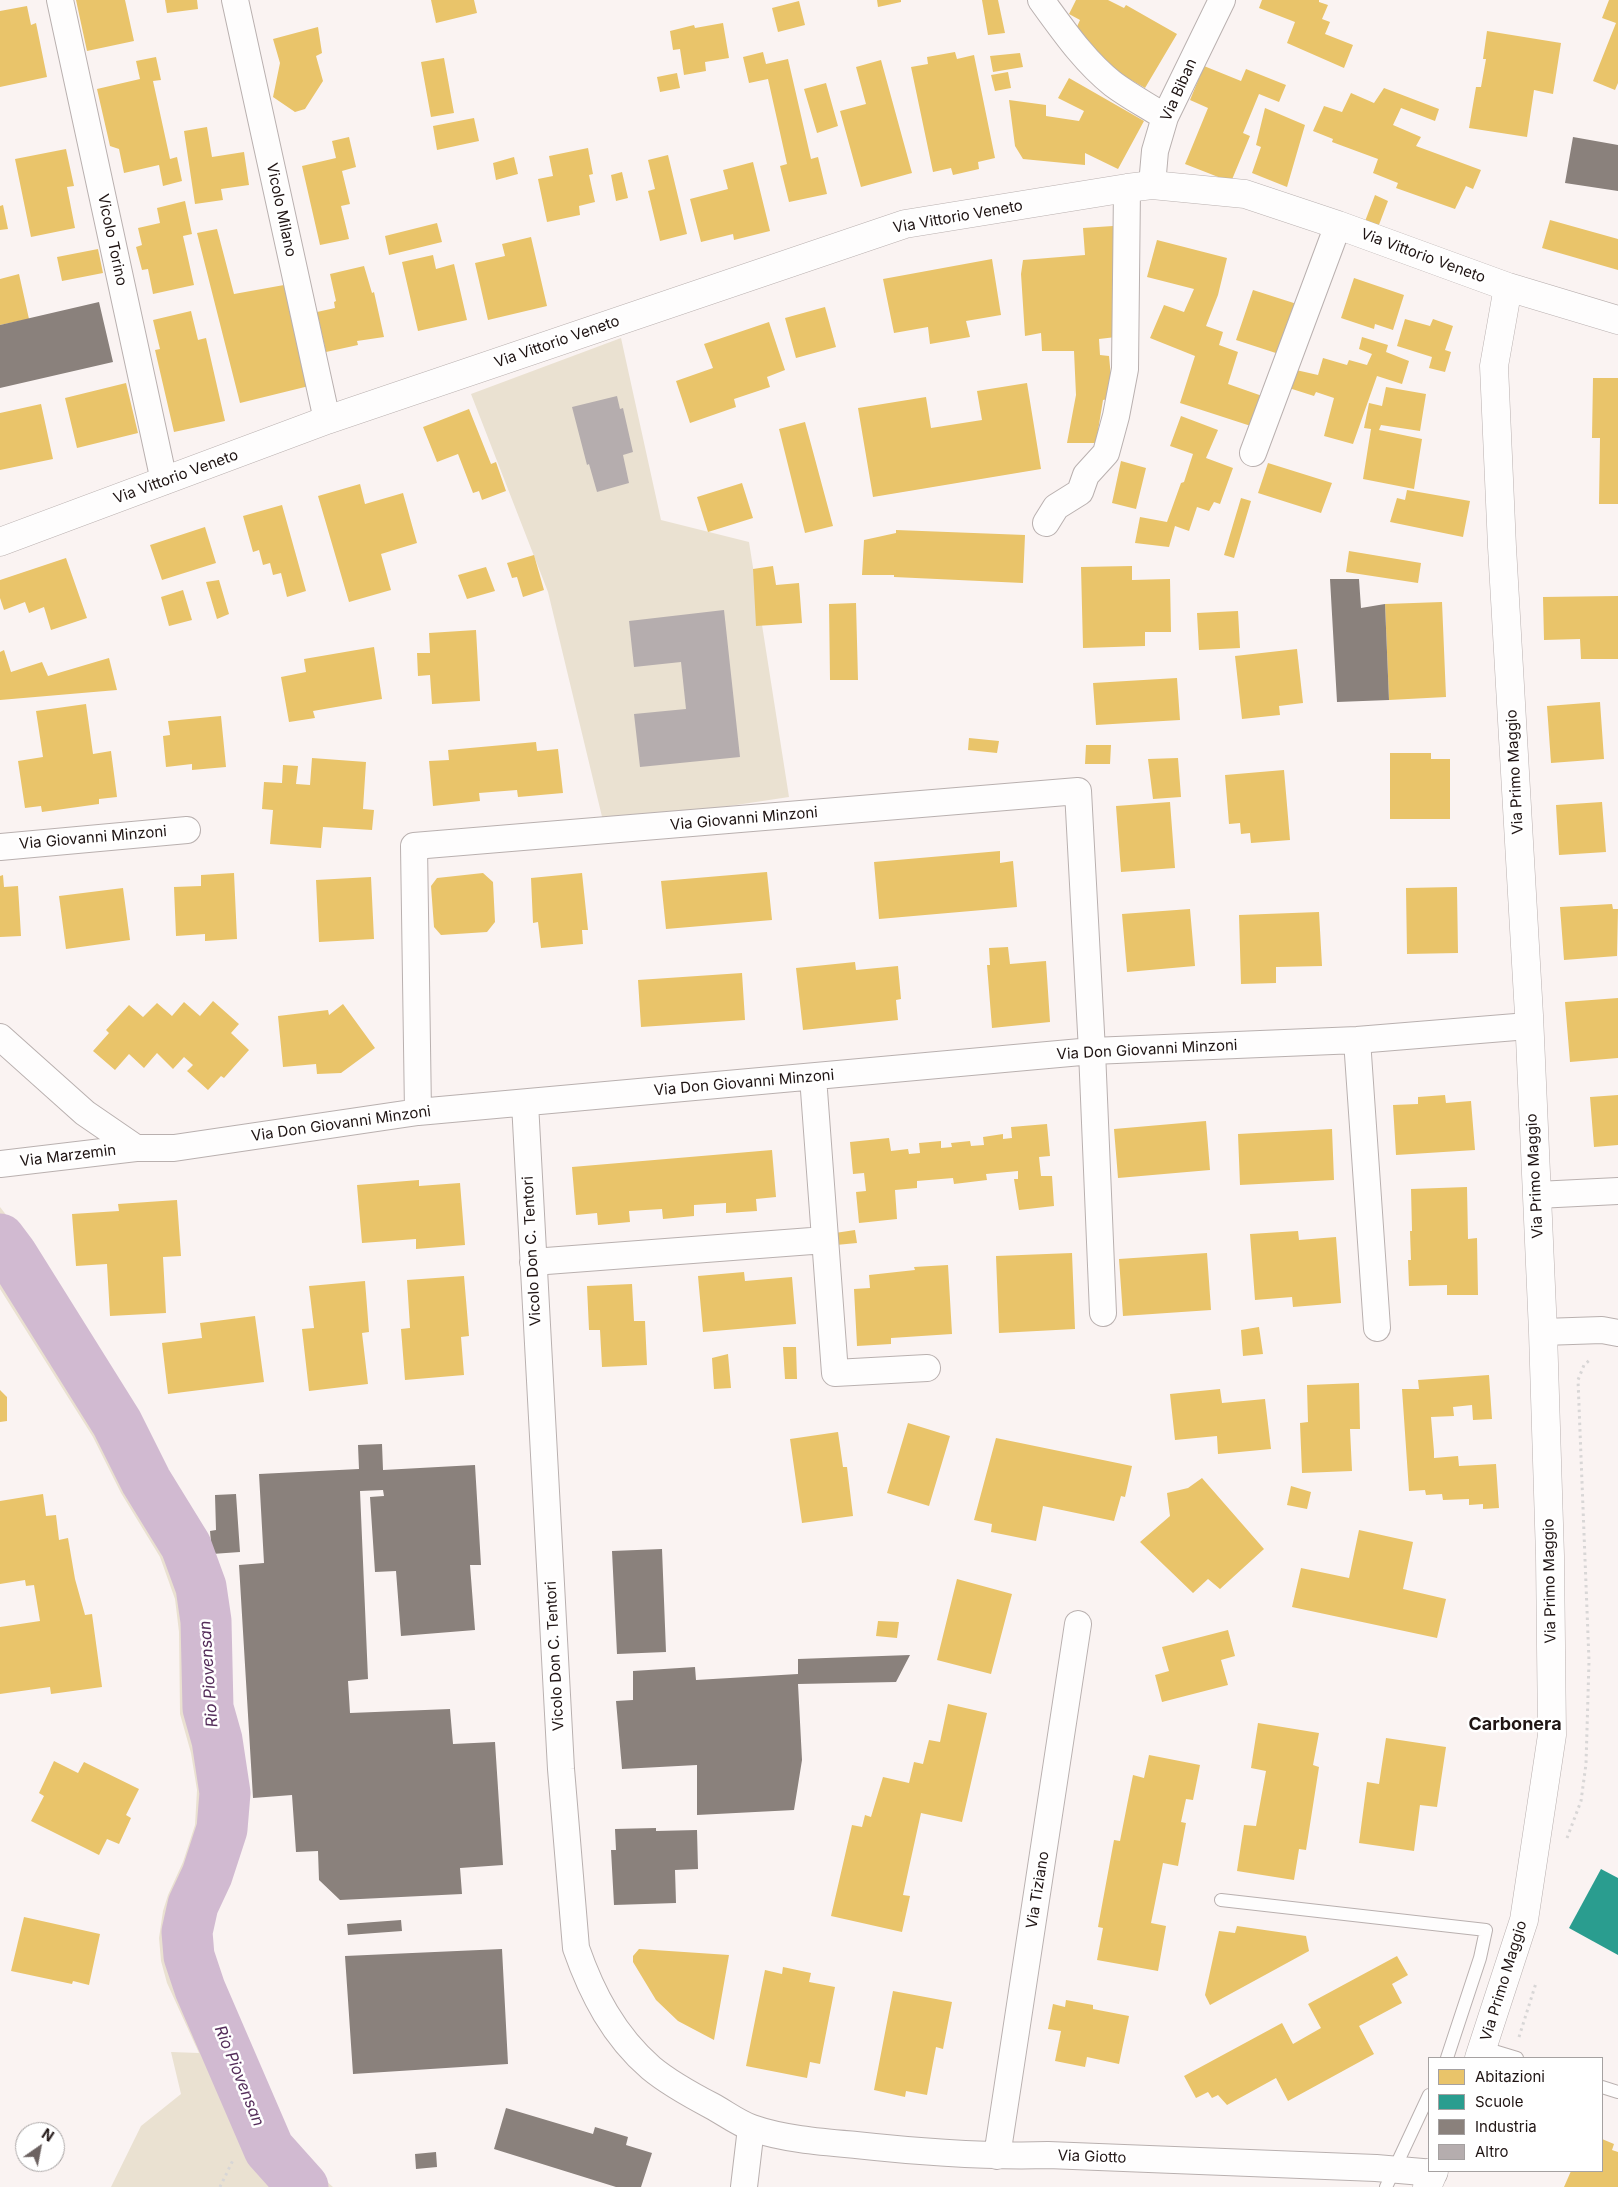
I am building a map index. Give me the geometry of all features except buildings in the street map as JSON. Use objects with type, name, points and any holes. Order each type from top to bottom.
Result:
[{"type":"street","name":"Vicolo Torino","points":[[60,0],[164,480]]},
{"type":"street","name":"Vicolo Milano","points":[[235,0],[327,420]]},
{"type":"street","points":[[1041,0],[1076,47],[1099,71],[1114,85],[1165,116]]},
{"type":"street","name":"Via Biban","points":[[1140,186],[1155,151],[1165,116],[1222,0]]},
{"type":"street","name":"Via Vittorio Veneto","points":[[0,542],[327,420],[905,224],[1140,186],[1245,194],[1338,225],[1508,287],[1618,320]]},
{"type":"street","points":[[1046,523],[1056,507],[1080,492],[1086,475],[1106,453],[1116,416],[1125,369],[1140,186]]},
{"type":"street","points":[[1253,453],[1338,225]]},
{"type":"street","name":"Via Primo Maggio","points":[[1482,2053],[1524,1920],[1552,1735],[1550,1556],[1543,1332],[1494,366],[1508,287]]},
{"type":"street","name":"Via Giovanni Minzoni","points":[[418,1112],[414,846],[1078,791],[1092,1051]]},
{"type":"street","name":"Via Giovanni Minzoni","points":[[0,847],[187,830]]},
{"type":"street","name":"Via Don Giovanni Minzoni","points":[[136,1148],[174,1148],[418,1112],[1092,1051],[1356,1040],[1528,1026]]},
{"type":"street","points":[[0,1038],[85,1114],[136,1148]]},
{"type":"street","points":[[1356,1040],[1377,1328]]},
{"type":"street","points":[[1092,1051],[1103,1313]]},
{"type":"street","points":[[813,1077],[835,1373],[927,1368]]},
{"type":"street","name":"Vicolo Don C. Tentori","points":[[525,1103],[561,1769],[576,1948],[603,2012],[617,2032],[651,2068],[688,2094],[752,2128]]},
{"type":"street","name":"Via Marzemin","points":[[0,1164],[136,1148]]},
{"type":"street","points":[[1536,1195],[1618,1191]]},
{"type":"street","points":[[533,1262],[825,1240]]},
{"type":"street","points":[[1543,1332],[1602,1330],[1618,1333]]},
{"type":"street","name":"Via Tiziano","points":[[997,2156],[1078,1624]]},
{"type":"street","points":[[744,2187],[752,2128]]},
{"type":"street","name":"Via Giotto","points":[[752,2128],[805,2140],[913,2151],[997,2156],[1048,2156],[1390,2178],[1432,2177]]},
{"type":"lane","points":[[1221,1900],[1486,1930],[1480,1958],[1447,2057]]},
{"type":"lane","points":[[1482,2053],[1510,2057]]},
{"type":"lane","points":[[1603,2087],[1618,2092]]},
{"type":"lane","points":[[1390,2178],[1428,2098]]},
{"type":"path","points":[[220,2187],[234,2158]]},
{"type":"shaded area","points":[[621,338],[661,520],[749,542],[789,797],[604,825],[548,592],[471,394]]},
{"type":"shaded area","points":[[0,1207],[25,1239],[135,1415],[162,1470],[203,1536],[221,1586],[226,1629],[228,1706],[237,1742],[245,1788],[242,1834],[227,1879],[213,1909],[208,1926],[208,1954],[212,1968],[263,2083],[282,2133],[310,2167],[333,2187],[111,2187],[141,2126],[181,2094],[171,2052],[199,2053],[167,1983],[161,1961],[159,1938],[163,1911],[168,1895],[183,1862],[195,1825],[197,1790],[191,1753],[180,1714],[179,1632],[175,1599],[160,1557],[121,1493],[93,1437],[0,1289]]},
{"type":"waterway","name":"Rio Piovensan","points":[[0,1239],[12,1255],[117,1423],[146,1481],[186,1546],[201,1587],[206,1621],[208,1708],[217,1740],[225,1793],[222,1829],[207,1875],[193,1905],[187,1932],[189,1956],[200,1989],[269,2149],[303,2187]]},
{"type":"district","name":"Carbonera","points":[[1515,1725]]}]
